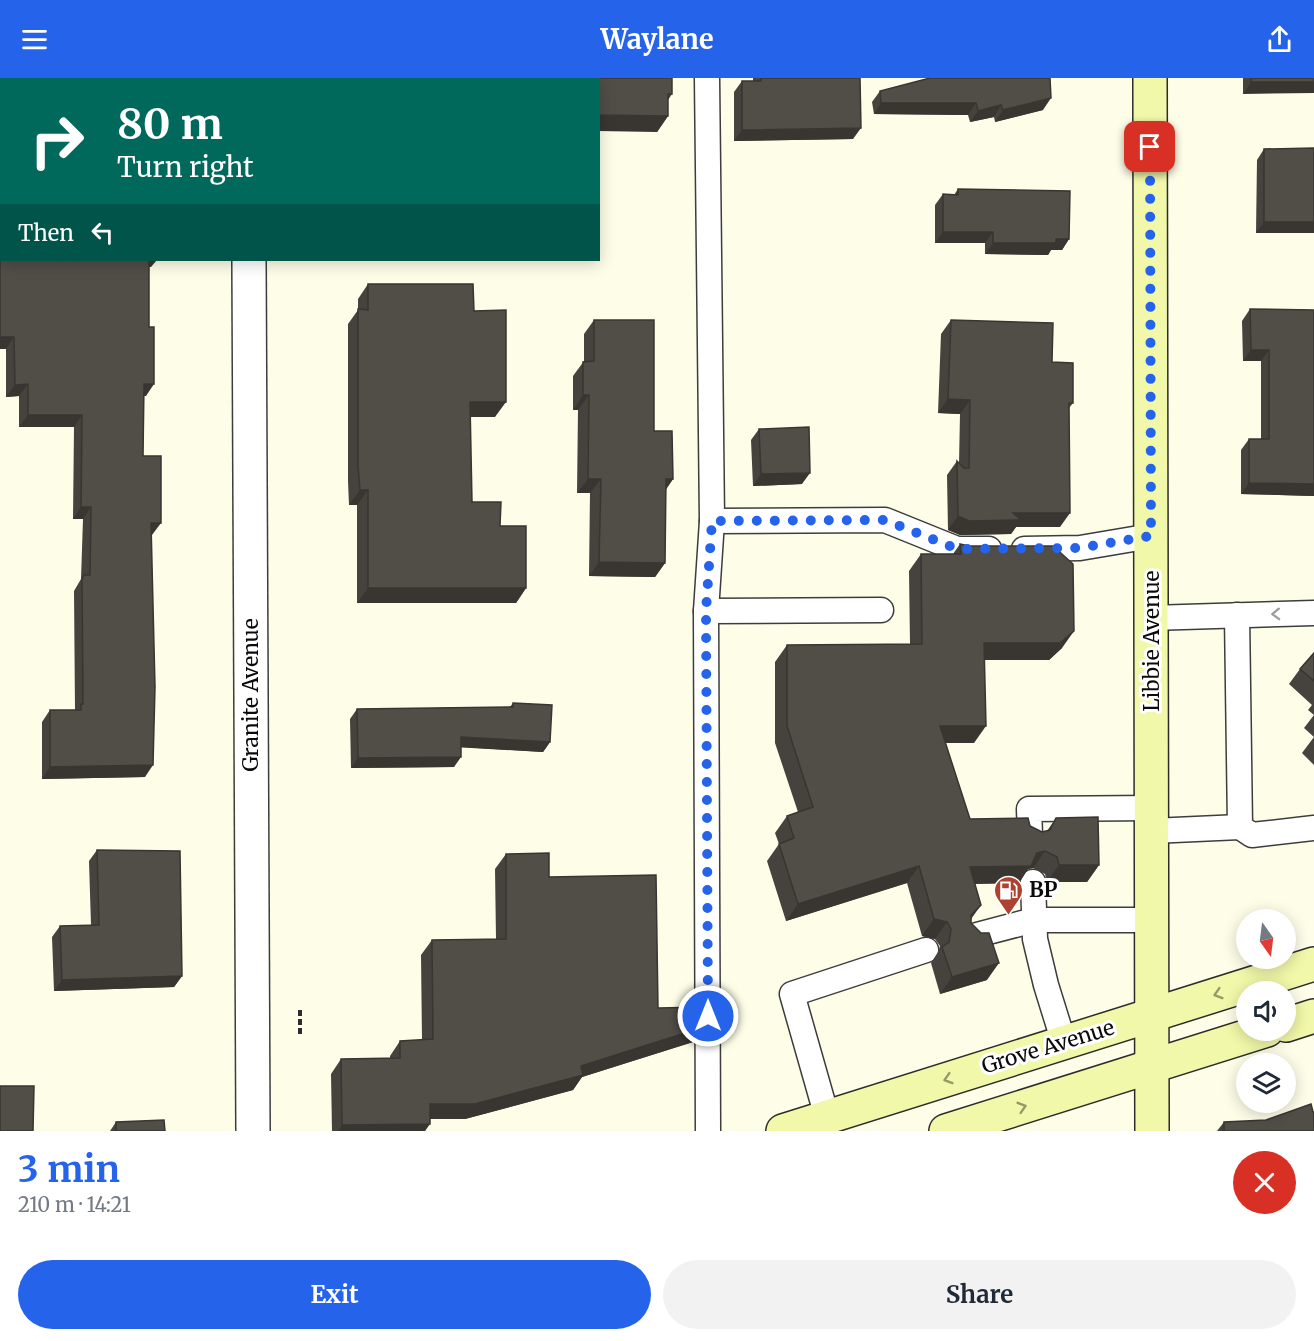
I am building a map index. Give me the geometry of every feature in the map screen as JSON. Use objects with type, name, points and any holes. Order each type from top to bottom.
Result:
[{"type":"main road","name":"Libbie Avenue","points":[[1149,78],[1153,819],[1152,1131]]},
{"type":"main road","name":"Grove Avenue","points":[[783,1131],[1314,964]]},
{"type":"main road","points":[[1296,1022],[1314,1016]]},
{"type":"main road","points":[[946,1131],[1236,1040]]},
{"type":"street","name":"Granite Avenue","points":[[249,261],[253,1131]]},
{"type":"lane","points":[[707,78],[712,521],[706,611],[708,1131]]},
{"type":"lane","points":[[712,521],[885,520],[957,549],[1080,548],[1151,536]]},
{"type":"lane","points":[[706,611],[881,610]]},
{"type":"lane","points":[[1151,618],[1314,613]]},
{"type":"lane","points":[[1237,615],[1240,827]]},
{"type":"lane","points":[[1030,835],[1029,809],[1240,827],[1252,835],[1314,828]]},
{"type":"lane","points":[[1033,882],[1034,920],[1046,985],[1064,1043]]},
{"type":"lane","points":[[973,936],[1034,920],[1153,920]]},
{"type":"lane","points":[[827,1117],[792,994],[926,950]]},
{"type":"path","points":[[300,1010],[300,1034]]},
{"type":"building","points":[[600,78],[672,78],[672,94],[668,94],[668,116],[600,115]]},
{"type":"building","points":[[761,78],[860,78],[861,128],[742,130],[742,81],[761,81]]},
{"type":"building","points":[[930,78],[1050,78],[1051,98],[1003,110],[1001,105],[978,111],[976,103],[881,103],[880,91]]},
{"type":"building","points":[[1251,78],[1314,78],[1314,82],[1251,82]]},
{"type":"building","points":[[1314,148],[1314,222],[1264,222],[1264,149]]},
{"type":"building","points":[[958,189],[1070,191],[1069,239],[1056,239],[1056,243],[993,243],[993,232],[943,232],[943,194],[958,195]]},
{"type":"building","points":[[0,261],[149,261],[149,327],[154,327],[154,384],[144,384],[143,456],[161,456],[161,523],[151,523],[155,687],[153,765],[50,767],[50,710],[81,710],[81,704],[83,704],[82,579],[84,575],[90,575],[91,507],[81,507],[82,415],[28,415],[28,384],[15,385],[14,337],[0,337]]},
{"type":"building","points":[[368,284],[473,284],[474,311],[506,310],[506,402],[470,402],[472,502],[501,502],[500,526],[526,526],[526,588],[368,588],[368,490],[360,490],[358,466],[358,309],[368,310]]},
{"type":"building","points":[[1250,309],[1314,310],[1314,484],[1249,483],[1249,439],[1269,439],[1269,350],[1251,350]]},
{"type":"building","points":[[594,320],[654,320],[654,431],[672,431],[673,479],[666,479],[665,563],[599,562],[601,479],[588,479],[589,395],[583,395],[583,362],[594,361]]},
{"type":"building","points":[[951,320],[1053,323],[1052,362],[1073,363],[1073,403],[1069,403],[1070,513],[1013,513],[1021,520],[969,521],[958,516],[957,461],[964,468],[969,468],[970,400],[948,399]]},
{"type":"building","points":[[809,427],[810,473],[761,474],[759,429]]},
{"type":"building","points":[[960,544],[969,546],[1053,546],[1073,564],[1074,631],[1060,643],[984,643],[986,726],[940,726],[970,819],[1028,818],[1030,826],[1042,832],[1050,830],[1056,818],[1098,817],[1099,865],[1059,865],[1057,857],[1045,851],[1037,853],[1031,866],[970,867],[981,905],[971,915],[971,923],[981,933],[989,933],[999,963],[952,977],[942,947],[949,942],[951,929],[947,922],[934,919],[919,866],[798,904],[779,844],[794,838],[787,816],[813,807],[787,726],[787,645],[922,644],[921,554],[961,554]]},
{"type":"building","points":[[1314,653],[1314,681],[1300,669]]},
{"type":"building","points":[[513,703],[552,705],[550,742],[461,737],[461,757],[358,758],[357,709],[513,707]]},
{"type":"building","points":[[97,850],[180,851],[182,976],[62,980],[60,926],[99,925]]},
{"type":"building","points":[[549,853],[549,877],[656,875],[658,1008],[704,1007],[704,1027],[581,1066],[583,1075],[475,1104],[430,1104],[430,1124],[342,1125],[341,1059],[400,1058],[400,1041],[433,1039],[432,940],[506,939],[506,854]]},
{"type":"building","points":[[0,1086],[34,1086],[33,1131],[0,1131]]},
{"type":"building","points":[[1311,1104],[1314,1112],[1314,1131],[1224,1131],[1224,1122],[1266,1120],[1286,1113],[1296,1113],[1296,1109]]},
{"type":"building","points":[[164,1120],[165,1131],[116,1131],[116,1122]]},
{"type":"place","name":"BP","points":[[1008,916]]},
{"type":"route","points":[[708,1016],[706,611],[712,521],[885,520],[957,549],[1080,548],[1151,536],[1150,147]]}]
